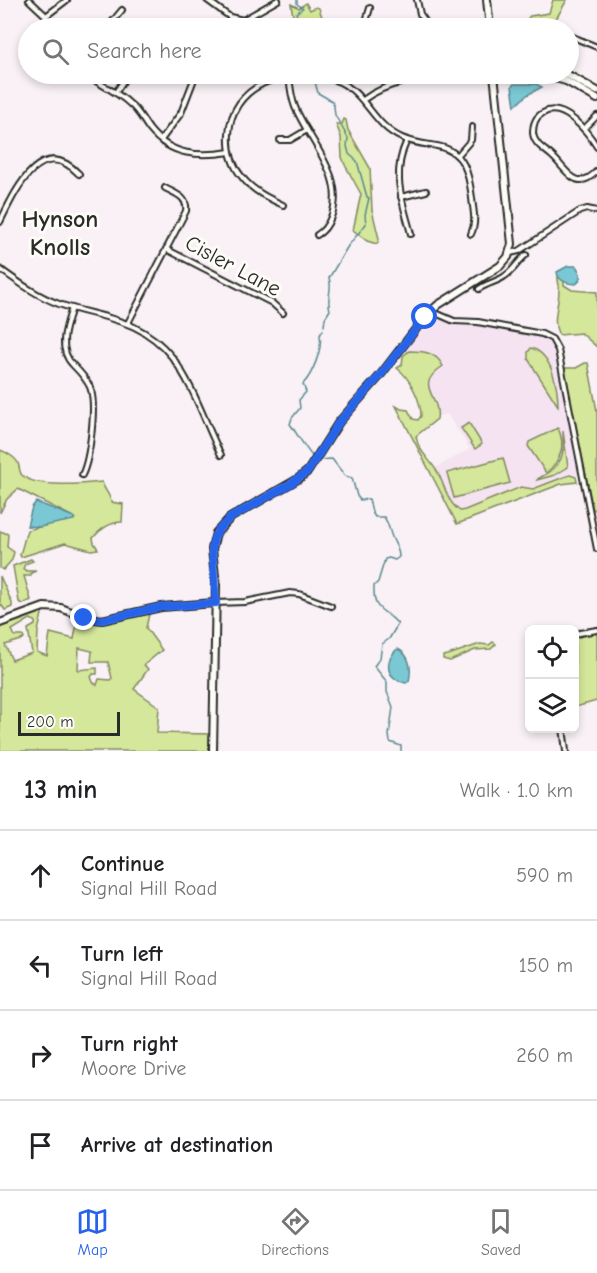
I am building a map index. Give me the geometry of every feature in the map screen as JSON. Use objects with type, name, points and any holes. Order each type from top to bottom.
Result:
[{"type":"main road","points":[[487,0],[489,18]]},
{"type":"main road","points":[[579,81],[597,91]]},
{"type":"main road","points":[[213,751],[216,603],[212,549],[214,538],[230,518],[292,483],[308,471],[339,422],[379,377],[431,311],[501,265],[510,253],[512,244],[495,84]]},
{"type":"main road","points":[[572,84],[597,99]]},
{"type":"main road","points":[[0,623],[44,607],[62,608],[84,618],[102,620],[161,607],[216,603]]},
{"type":"street","points":[[29,0],[46,16],[67,0]]},
{"type":"street","points":[[207,0],[234,18]]},
{"type":"street","points":[[246,18],[278,0]]},
{"type":"street","points":[[417,0],[422,18]]},
{"type":"street","points":[[367,18],[370,8]]},
{"type":"street","points":[[115,18],[122,10]]},
{"type":"street","points":[[579,40],[597,47]]},
{"type":"street","points":[[102,84],[116,92],[135,108],[160,140],[173,148],[191,154],[230,152]]},
{"type":"street","points":[[116,92],[121,84]]},
{"type":"street","points":[[160,140],[181,113],[192,84]]},
{"type":"street","points":[[260,84],[244,98],[231,122],[230,152],[237,171],[247,183],[262,195],[283,205]]},
{"type":"street","points":[[290,84],[293,101],[329,170],[335,192],[335,204],[331,217],[324,230],[317,235]]},
{"type":"street","points":[[343,84],[350,87],[363,100],[389,131],[407,140],[446,148],[458,155],[467,169],[470,180],[475,221],[471,234]]},
{"type":"street","points":[[363,100],[393,84]]},
{"type":"street","points":[[597,147],[584,129],[562,113],[551,110],[537,117],[533,134],[538,145],[573,178],[585,179],[597,171]]},
{"type":"street","points":[[584,129],[597,116]]},
{"type":"street","points":[[458,155],[471,140],[472,127]]},
{"type":"street","points":[[280,140],[290,140],[307,130]]},
{"type":"street","points":[[407,140],[398,170],[401,197],[411,234]]},
{"type":"street","points":[[0,222],[24,178],[36,166],[46,162],[59,162],[72,167],[79,174]]},
{"type":"street","points":[[128,323],[187,208],[182,198],[165,188]]},
{"type":"street","points":[[401,197],[426,190]]},
{"type":"street","points":[[510,253],[519,251],[580,211],[587,209],[597,211]]},
{"type":"street","name":"Cisler Lane","points":[[166,249],[272,303],[283,313]]},
{"type":"street","points":[[479,289],[508,274],[517,261],[526,255]]},
{"type":"street","points":[[501,265],[508,274]]},
{"type":"street","points":[[0,268],[31,291],[72,308],[128,323],[151,336],[173,359],[187,382],[221,455]]},
{"type":"street","points":[[72,308],[64,337],[65,351],[71,363],[87,382],[93,398],[87,462],[82,474]]},
{"type":"street","points":[[431,311],[454,321],[478,322],[542,334],[554,342],[558,350],[597,549]]},
{"type":"street","points":[[216,603],[245,602],[290,593],[331,606]]},
{"type":"street","points":[[579,633],[597,630]]},
{"type":"street","points":[[564,733],[566,751]]},
{"type":"shaded area","points":[[437,319],[460,326],[481,326],[536,335],[552,341],[580,474],[458,522],[431,470],[470,449],[447,414],[435,417],[400,355],[426,324]]},
{"type":"green space","points":[[553,0],[567,0],[557,18],[528,18],[549,13]]},
{"type":"green space","points":[[306,3],[310,10],[319,8],[322,17],[293,18],[291,4],[299,8]]},
{"type":"green space","points":[[344,119],[370,168],[372,210],[379,239],[377,244],[367,241],[353,230],[361,194],[342,157],[341,137],[336,124],[342,124]]},
{"type":"green space","points":[[558,276],[564,280],[564,285],[572,290],[597,292],[597,347],[581,333],[559,335],[555,318],[559,288]]},
{"type":"green space","points":[[531,348],[544,357],[553,373],[558,406],[528,359],[528,352]]},
{"type":"green space","points":[[409,351],[433,355],[443,366],[434,373],[429,385],[437,410],[437,419],[416,436],[419,447],[438,473],[449,498],[460,511],[521,487],[533,489],[570,475],[576,477],[577,482],[561,484],[457,524],[396,406],[408,410],[413,419],[418,420],[421,416],[414,390],[397,368],[402,365],[403,356]]},
{"type":"green space","points":[[588,363],[597,411],[597,509],[593,510],[564,368],[576,368]]},
{"type":"green space","points":[[469,423],[482,444],[475,449],[461,428]]},
{"type":"green space","points":[[558,428],[562,441],[561,453],[546,473],[528,446],[529,442]]},
{"type":"green space","points":[[563,431],[568,467],[555,475],[537,480],[551,471],[559,462],[563,452]]},
{"type":"green space","points":[[0,450],[15,459],[22,475],[30,480],[49,484],[102,482],[111,502],[123,504],[122,522],[102,529],[93,538],[98,549],[91,550],[65,543],[21,557],[27,530],[75,518],[18,489],[7,499],[0,513]]},
{"type":"green space","points":[[503,458],[510,483],[454,498],[447,473]]},
{"type":"green space","points":[[0,531],[8,534],[7,547],[14,552],[12,560],[3,570],[0,568]]},
{"type":"green space","points":[[31,559],[33,561],[25,564],[23,569],[36,571],[31,573],[31,576],[24,576],[31,600],[23,604],[19,602],[13,566]]},
{"type":"green space","points":[[0,576],[12,603],[12,607],[5,610],[0,603]]},
{"type":"green space","points":[[38,611],[42,614],[37,652],[47,656],[50,633],[74,639],[78,617],[99,623],[149,614],[146,628],[162,650],[144,665],[148,669],[134,689],[159,707],[157,733],[211,734],[211,751],[0,751],[0,626]],"holes":[[[30,619],[35,621],[35,625],[28,629],[32,653],[12,660],[5,645],[24,639],[23,636],[15,636],[12,630]],[[79,648],[92,651],[91,662],[108,662],[112,678],[110,680],[99,679],[97,685],[91,677],[97,674],[97,668],[78,670]]]},
{"type":"green space","points":[[597,632],[597,701],[579,706],[579,679],[579,637]]},
{"type":"green space","points":[[493,642],[496,644],[491,649],[475,650],[450,661],[443,659],[443,656],[480,644],[489,645]]},
{"type":"water","points":[[514,84],[536,84],[542,87],[527,95],[515,106],[512,86]]},
{"type":"water","points":[[568,266],[576,266],[579,270],[580,277],[576,284],[559,278],[557,272]]},
{"type":"water","points":[[36,502],[74,517],[74,520],[39,527],[27,526],[32,507]]},
{"type":"water","points":[[398,649],[405,655],[410,667],[409,681],[406,683],[395,678],[388,666],[389,660]]},
{"type":"waterway","points":[[297,0],[297,4],[303,8],[296,13],[298,18]]},
{"type":"waterway","points":[[316,84],[318,93],[332,101],[335,115],[348,138],[349,154],[357,161],[369,198],[365,215],[366,224],[348,246],[329,278],[330,310],[325,318],[324,326]]},
{"type":"waterway","points":[[314,458],[290,424],[300,408],[299,400],[306,392],[303,384],[316,361],[320,347],[320,335],[323,330]]},
{"type":"waterway","points":[[318,460],[332,459],[345,476],[352,478],[360,500],[369,499],[375,517],[384,517],[386,520],[398,551],[399,557],[395,560],[385,559],[378,582],[374,586],[377,605],[398,624],[389,639],[382,644],[380,658],[374,666],[387,682],[387,692],[393,707],[390,742],[401,746],[401,751]]},
{"type":"district","name":"Hynson Knolls","points":[[60,233]]},
{"type":"route","points":[[84,618],[102,620],[161,607],[216,603],[212,549],[216,533],[230,518],[292,483],[308,471],[339,422],[389,365],[425,317]]}]
